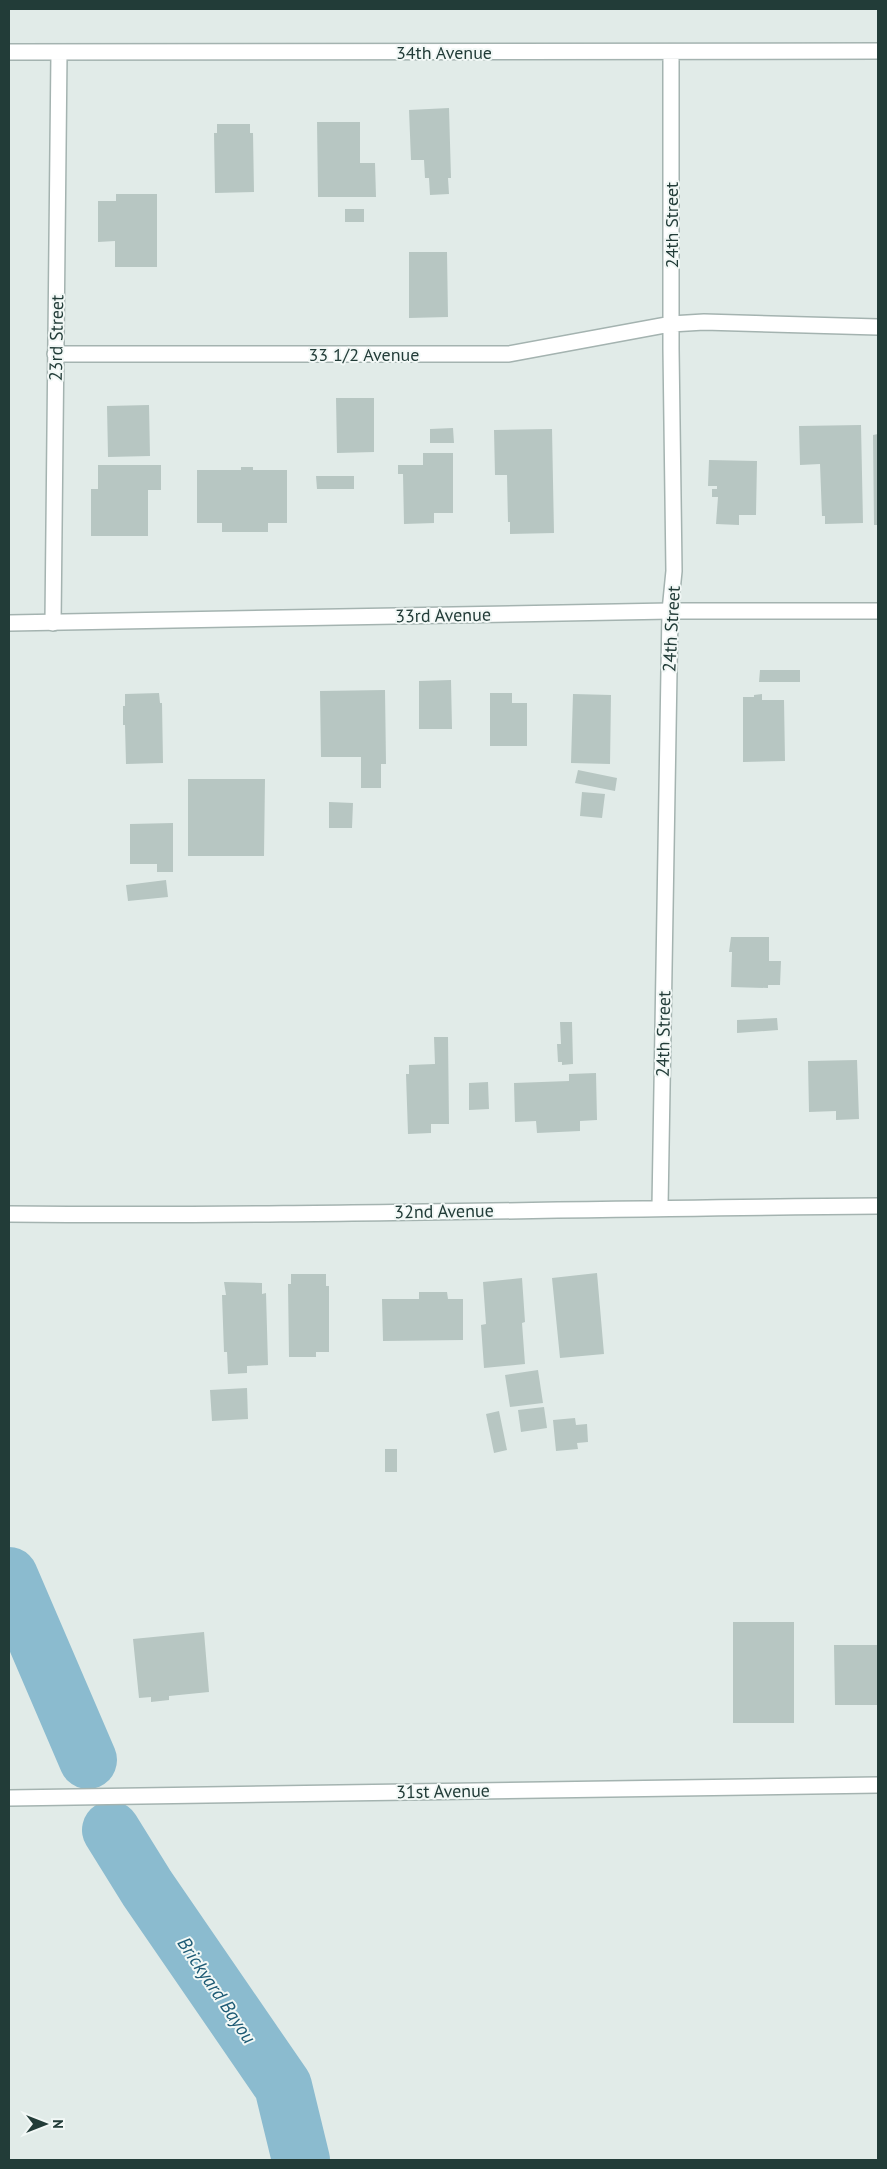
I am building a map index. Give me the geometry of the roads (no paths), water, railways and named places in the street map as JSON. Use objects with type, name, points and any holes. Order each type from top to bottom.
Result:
[{"type":"street","name":"34th Avenue","points":[[9,52],[878,51]]},
{"type":"street","name":"23rd Street","points":[[53,622],[58,52]]},
{"type":"street","name":"24th Street","points":[[660,1207],[670,610],[674,571],[671,324],[671,52]]},
{"type":"street","name":"33 1/2 Avenue","points":[[55,354],[509,354],[671,324],[704,322],[878,327]]},
{"type":"street","name":"33rd Avenue","points":[[9,623],[670,610],[878,611]]},
{"type":"street","name":"32nd Avenue","points":[[9,1214],[246,1215],[660,1207],[878,1206]]},
{"type":"street","name":"31st Avenue","points":[[9,1798],[878,1785]]},
{"type":"waterway","name":"Brickyard Bayou","points":[[9,1576],[88,1760]]},
{"type":"waterway","name":"Brickyard Bayou","points":[[111,1830],[147,1888],[283,2086],[301,2160]]}]
